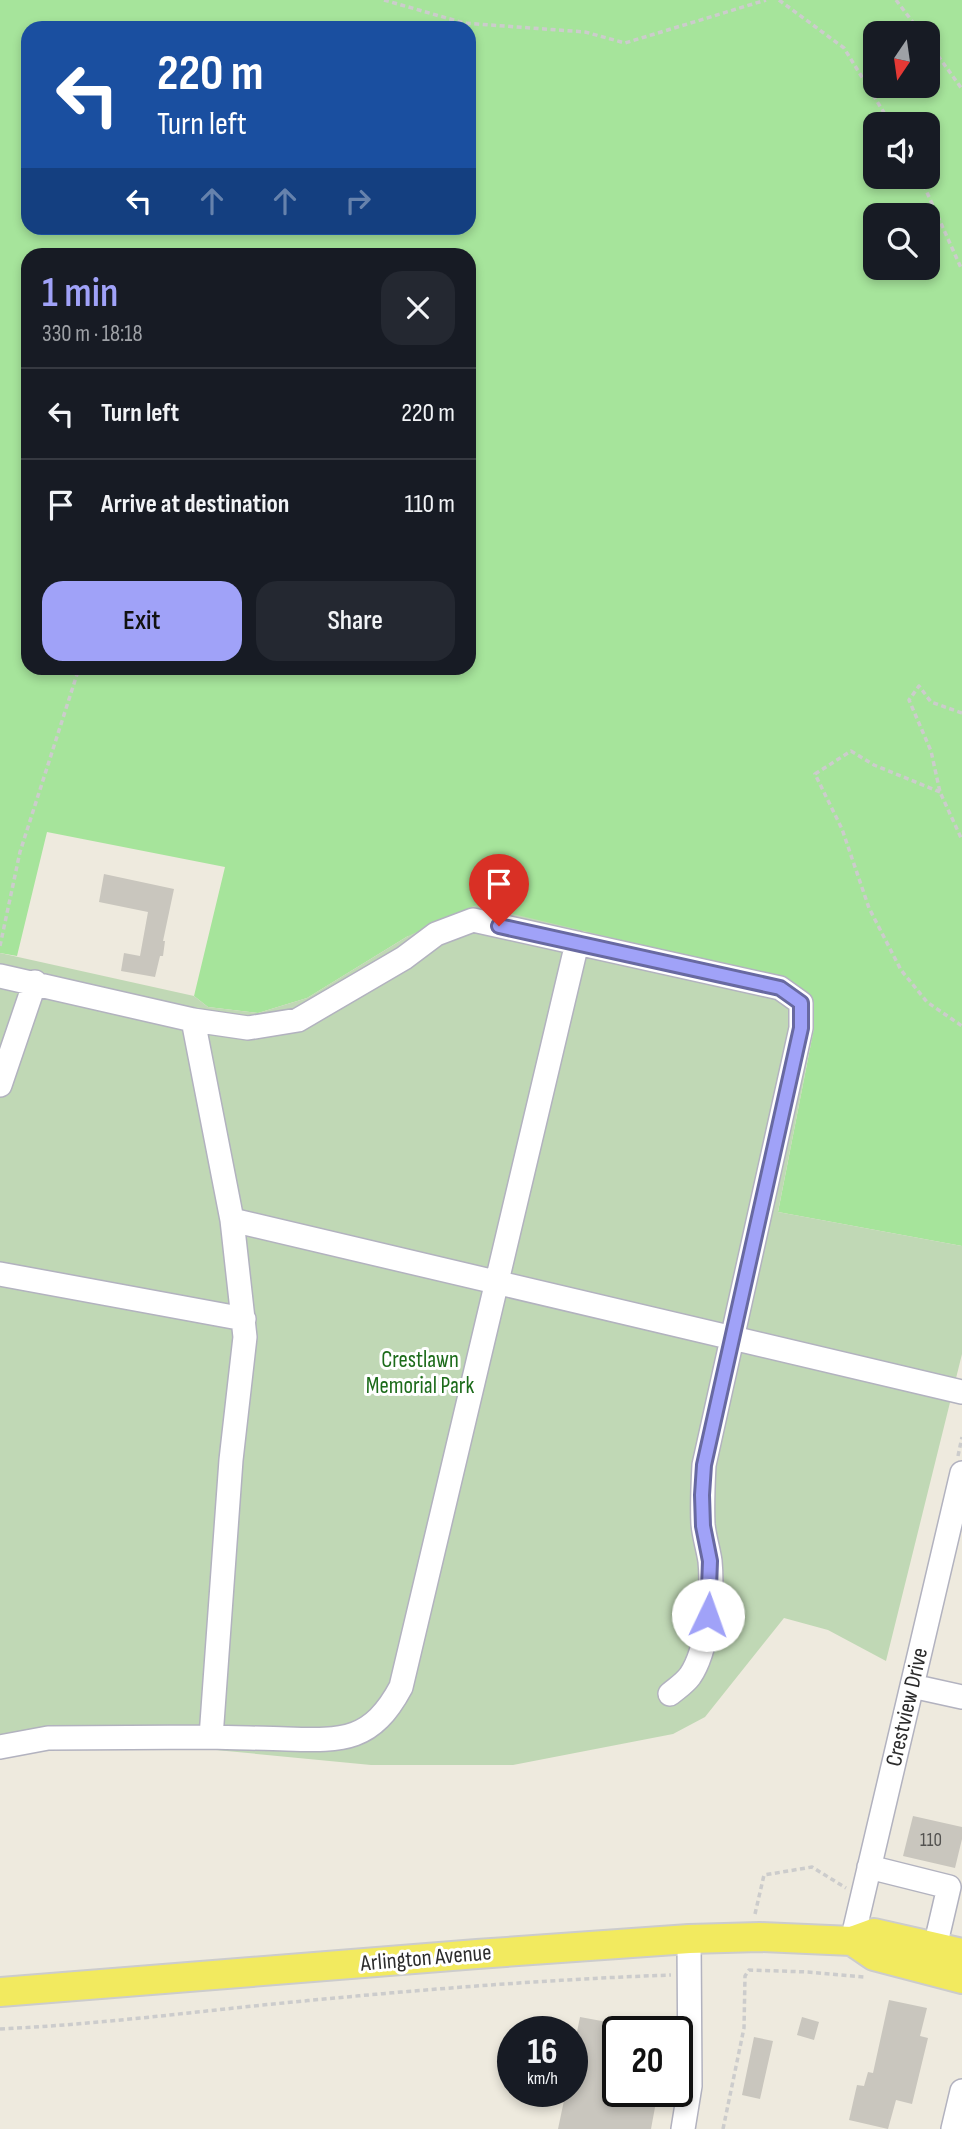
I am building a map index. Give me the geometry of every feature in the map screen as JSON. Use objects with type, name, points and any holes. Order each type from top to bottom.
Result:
[{"type":"main road","name":"Arlington Avenue","points":[[0,1992],[690,1939],[750,1937],[852,1941],[874,1933],[949,1950]]},
{"type":"main road","points":[[852,1941],[874,1956],[962,1979]]},
{"type":"street","points":[[0,976],[193,1020],[248,1028],[298,1020],[404,958],[436,934],[474,920],[780,988],[801,1003],[801,1028],[704,1465],[703,1526],[710,1561],[708,1615],[697,1663],[684,1683],[670,1694]]},
{"type":"street","points":[[0,1747],[48,1738],[211,1737],[335,1741],[365,1730],[389,1710],[401,1687],[577,943]]},
{"type":"street","points":[[0,1085],[34,982]]},
{"type":"street","points":[[193,1020],[232,1220],[245,1337],[231,1460],[211,1737]]},
{"type":"street","points":[[232,1220],[962,1392]]},
{"type":"street","points":[[0,1274],[244,1319]]},
{"type":"street","name":"Crestview Drive","points":[[852,1941],[912,1686],[959,1468]]},
{"type":"street","points":[[912,1686],[962,1697]]},
{"type":"street","points":[[869,1867],[956,1888],[949,1950]]},
{"type":"street","points":[[684,2129],[690,2086],[690,1939]]},
{"type":"street","points":[[953,2129],[962,2091]]},
{"type":"path","points":[[384,0],[457,21]]},
{"type":"path","points":[[476,24],[585,32],[625,43],[766,0]]},
{"type":"path","points":[[779,0],[844,48],[884,112]]},
{"type":"path","points":[[896,0],[912,21]]},
{"type":"path","points":[[940,59],[962,89]]},
{"type":"path","points":[[925,189],[962,270]]},
{"type":"path","points":[[0,946],[20,852],[77,675]]},
{"type":"path","points":[[962,713],[931,702],[919,686],[909,701],[931,751],[940,792],[962,840]]},
{"type":"path","points":[[940,792],[874,765],[851,751],[815,774],[842,829],[869,908],[901,970],[928,1002],[962,1026]]},
{"type":"path","points":[[959,1468],[962,1437]]},
{"type":"path","points":[[750,1937],[764,1875],[812,1867],[862,1899]]},
{"type":"path","points":[[723,2129],[744,2028],[745,1976],[750,1970],[877,1978]]},
{"type":"path","points":[[0,2029],[80,2025],[534,1980],[690,1974]]},
{"type":"green space","points":[[0,0],[962,0],[962,1246],[778,1212],[814,1028],[408,936],[307,998],[258,1013],[208,1007],[194,996],[225,867],[47,832],[17,956],[0,953]]},
{"type":"green space","name":"Crestlawn Memorial Park","points":[[476,905],[759,973],[799,988],[814,1028],[778,1212],[962,1246],[962,1354],[886,1661],[828,1630],[784,1618],[705,1717],[673,1734],[513,1765],[371,1765],[216,1750],[125,1746],[62,1748],[0,1757],[0,953],[194,996],[208,1007],[258,1013],[307,998],[408,936]]},
{"type":"building","points":[[104,874],[174,889],[163,941],[163,956],[160,956],[155,977],[121,971],[124,953],[140,956],[148,912],[99,902]]},
{"type":"building","points":[[913,1816],[962,1827],[955,1868],[903,1856]]},
{"type":"building","points":[[889,2000],[927,2008],[920,2036],[928,2038],[912,2104],[896,2100],[888,2129],[849,2120],[857,2085],[864,2086],[868,2072],[873,2073]]},
{"type":"building","points":[[802,2017],[819,2022],[814,2040],[797,2035]]},
{"type":"building","points":[[588,2018],[602,2021],[602,2107],[655,2107],[651,2129],[558,2129],[563,2107],[588,2107]]},
{"type":"building","points":[[754,2037],[773,2041],[760,2099],[742,2095]]},
{"type":"route","points":[[499,926],[780,988],[801,1003],[801,1028],[704,1465],[703,1526],[710,1561],[708,1615]]}]
